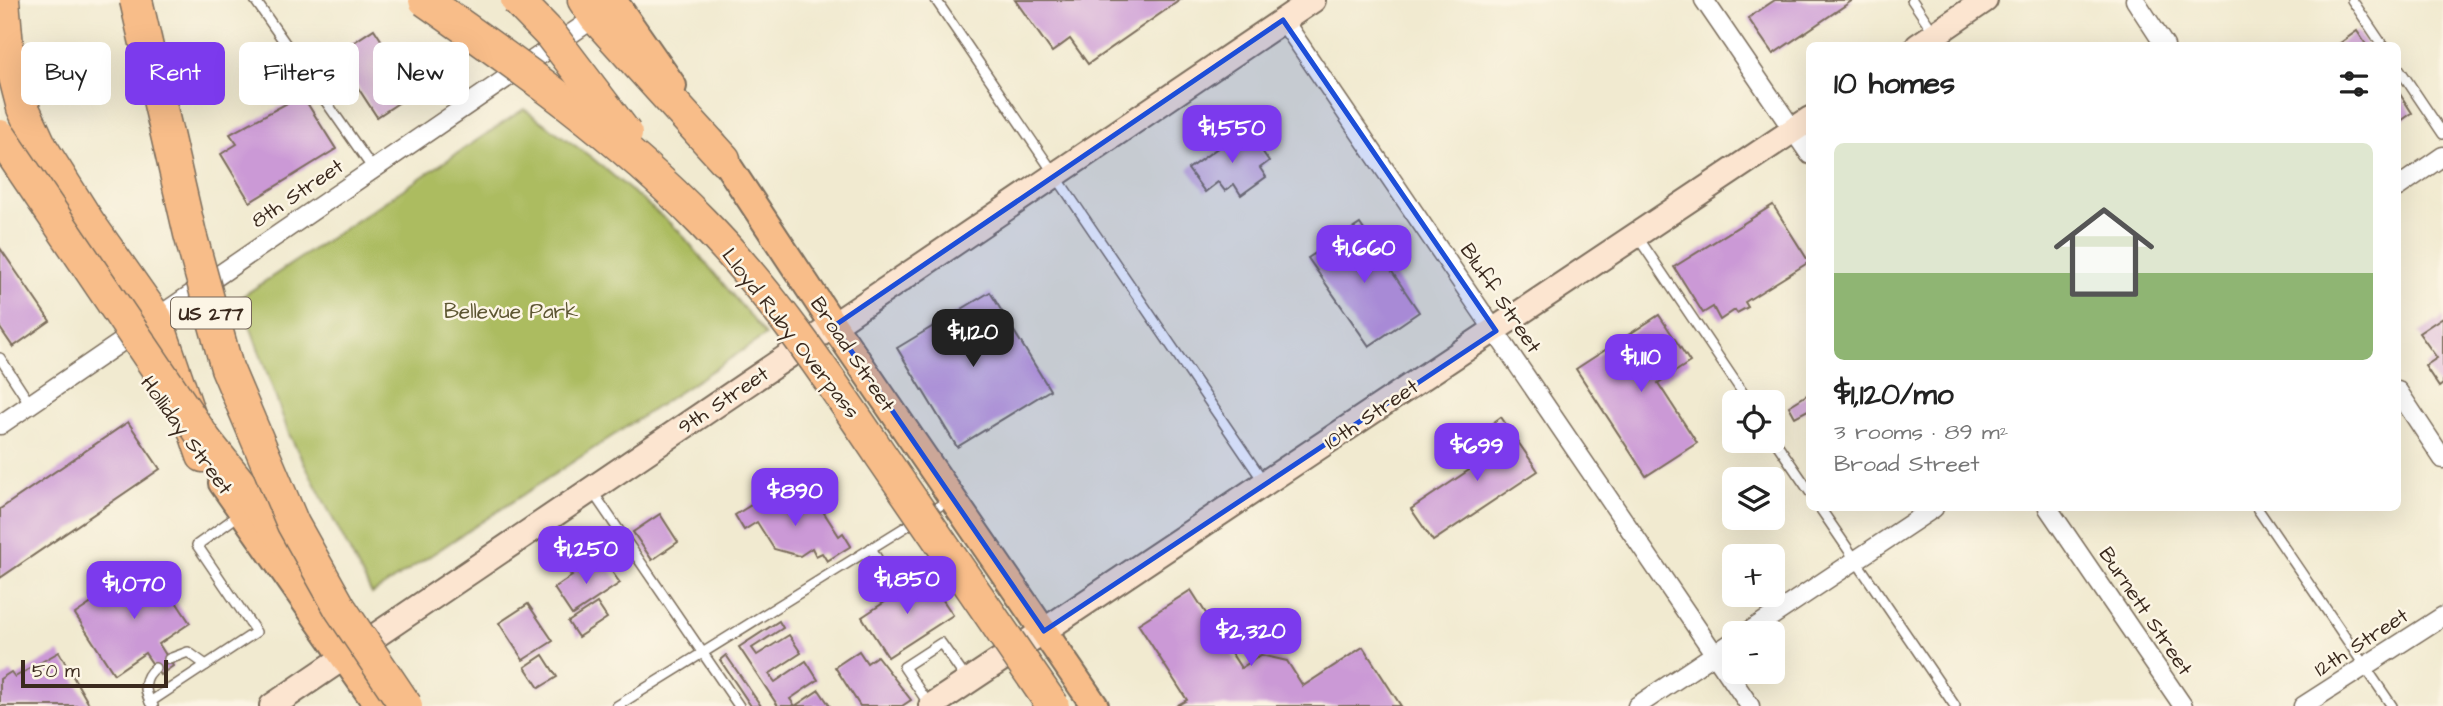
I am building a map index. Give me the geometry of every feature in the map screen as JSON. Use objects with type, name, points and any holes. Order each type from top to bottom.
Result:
[{"type":"highway","points":[[3,0],[7,46],[23,108],[41,147],[89,223],[156,318],[203,456]]},
{"type":"highway","name":"US 277","points":[[136,0],[190,234],[228,368],[293,524],[340,608],[406,706]]},
{"type":"highway","name":"Lloyd Ruby Overpass","points":[[425,0],[588,118],[663,183],[762,288],[830,379],[1053,706]]},
{"type":"highway","points":[[517,0],[550,34],[663,183]]},
{"type":"highway","points":[[606,4],[723,159]]},
{"type":"highway","points":[[0,136],[206,441],[340,608]]},
{"type":"main road","name":"Broad Street","points":[[723,159],[834,326],[1095,706]]},
{"type":"main road","name":"Holliday Street","points":[[0,162],[120,341],[345,655],[378,706]]},
{"type":"street","name":"9th Street","points":[[272,706],[1313,0]]},
{"type":"street","points":[[1704,0],[1801,125]]},
{"type":"street","points":[[1932,42],[1985,0]]},
{"type":"street","points":[[2135,0],[2162,42]]},
{"type":"street","name":"8th Street","points":[[0,425],[373,169],[606,4]]},
{"type":"street","name":"Bluff Street","points":[[1283,20],[1496,331],[1650,563],[1751,706]]},
{"type":"street","name":"10th Street","points":[[930,706],[1496,331],[1801,125]]},
{"type":"street","points":[[2401,185],[2443,156]]},
{"type":"street","points":[[2401,396],[2443,459]]},
{"type":"street","points":[[1764,621],[1929,511]]},
{"type":"street","name":"Burnett Street","points":[[2051,511],[2183,706]]},
{"type":"street","name":"12th Street","points":[[2303,706],[2443,616]]},
{"type":"street","points":[[1637,706],[1722,649]]},
{"type":"lane","points":[[255,0],[373,169]]},
{"type":"lane","points":[[936,0],[1265,484]]},
{"type":"lane","points":[[1912,0],[1932,42]]},
{"type":"lane","points":[[2352,0],[2380,42]]},
{"type":"lane","points":[[2401,71],[2443,134]]},
{"type":"lane","points":[[1637,236],[1741,390]]},
{"type":"lane","points":[[0,358],[30,404]]},
{"type":"lane","points":[[1783,453],[1806,486]]},
{"type":"lane","points":[[591,489],[739,706]]},
{"type":"lane","points":[[618,706],[952,498]]},
{"type":"lane","points":[[1822,511],[1955,706]]},
{"type":"lane","points":[[2259,511],[2392,706]]},
{"type":"lane","points":[[155,668],[145,681],[152,704],[256,632],[197,545],[243,513]]},
{"type":"lane","points":[[871,548],[892,584]]},
{"type":"lane","points":[[930,706],[904,667],[941,643],[968,682]]},
{"type":"lane","points":[[169,659],[188,652],[206,665]]},
{"type":"highlighted area","points":[[1283,20],[1496,331],[1044,631],[834,326]]},
{"type":"green space","name":"Bellevue Park","points":[[524,109],[591,157],[679,231],[766,335],[372,594],[289,434],[240,298]]},
{"type":"building","points":[[1015,0],[1180,0],[1088,64],[1070,39],[1052,52]]},
{"type":"building","points":[[1775,0],[1853,0],[1773,54],[1748,18]]},
{"type":"building","points":[[374,29],[382,42],[373,42],[373,105],[395,105],[377,117],[359,89],[359,42],[354,42]]},
{"type":"building","points":[[2357,31],[2364,42],[2342,42]]},
{"type":"building","points":[[2401,96],[2412,113],[2401,121]]},
{"type":"building","points":[[284,105],[308,105],[336,149],[250,202],[221,154],[237,144],[230,134]]},
{"type":"building","points":[[1246,128],[1269,161],[1260,168],[1266,177],[1241,195],[1234,184],[1225,191],[1218,182],[1205,192],[1188,169]]},
{"type":"building","points":[[1773,205],[1806,257],[1806,264],[1745,302],[1748,307],[1737,313],[1735,310],[1720,320],[1713,307],[1703,313],[1674,267]]},
{"type":"building","points":[[1360,224],[1419,312],[1369,346],[1308,258]]},
{"type":"building","points":[[0,248],[50,321],[13,347],[0,328]]},
{"type":"building","points":[[990,292],[1050,390],[957,447],[897,348]]},
{"type":"building","points":[[1659,315],[1690,362],[1658,383],[1697,443],[1646,476],[1576,369]]},
{"type":"building","points":[[2443,317],[2443,384],[2439,387],[2425,366],[2437,358],[2419,333]]},
{"type":"building","points":[[1806,395],[1806,411],[1795,417],[1789,406]]},
{"type":"building","points":[[1501,417],[1538,471],[1433,541],[1411,509],[1493,454],[1479,433]]},
{"type":"building","points":[[128,422],[160,469],[0,578],[0,509]]},
{"type":"building","points":[[772,492],[784,511],[791,512],[802,505],[805,510],[817,502],[839,536],[843,533],[851,546],[827,561],[822,553],[816,556],[812,548],[800,556],[774,549],[757,522],[744,530],[735,515]]},
{"type":"building","points":[[660,514],[678,542],[652,560],[633,532]]},
{"type":"building","points":[[602,558],[620,583],[572,615],[554,588],[572,576],[569,572],[581,565],[584,570]]},
{"type":"building","points":[[151,564],[190,623],[159,644],[173,666],[160,675],[145,653],[114,674],[75,614]]},
{"type":"building","points":[[926,575],[953,615],[888,657],[862,617]]},
{"type":"building","points":[[1191,590],[1241,668],[1261,655],[1287,661],[1303,686],[1363,647],[1401,706],[1176,706],[1187,700],[1138,624]]},
{"type":"building","points":[[597,603],[607,618],[578,637],[568,622]]},
{"type":"building","points":[[528,604],[553,641],[523,660],[499,623]]},
{"type":"building","points":[[779,621],[783,628],[752,648],[757,655],[789,635],[801,653],[769,674],[775,682],[806,661],[818,680],[790,699],[795,706],[778,706],[739,647]]},
{"type":"building","points":[[859,651],[867,663],[877,656],[911,700],[902,706],[860,706],[835,667]]},
{"type":"building","points":[[59,652],[90,706],[0,706],[0,679],[11,672],[15,677]]},
{"type":"building","points":[[543,655],[557,677],[539,688],[525,667]]},
{"type":"building","points":[[726,655],[761,706],[751,706],[720,660]]},
{"type":"building","points":[[819,690],[830,706],[795,706]]}]
